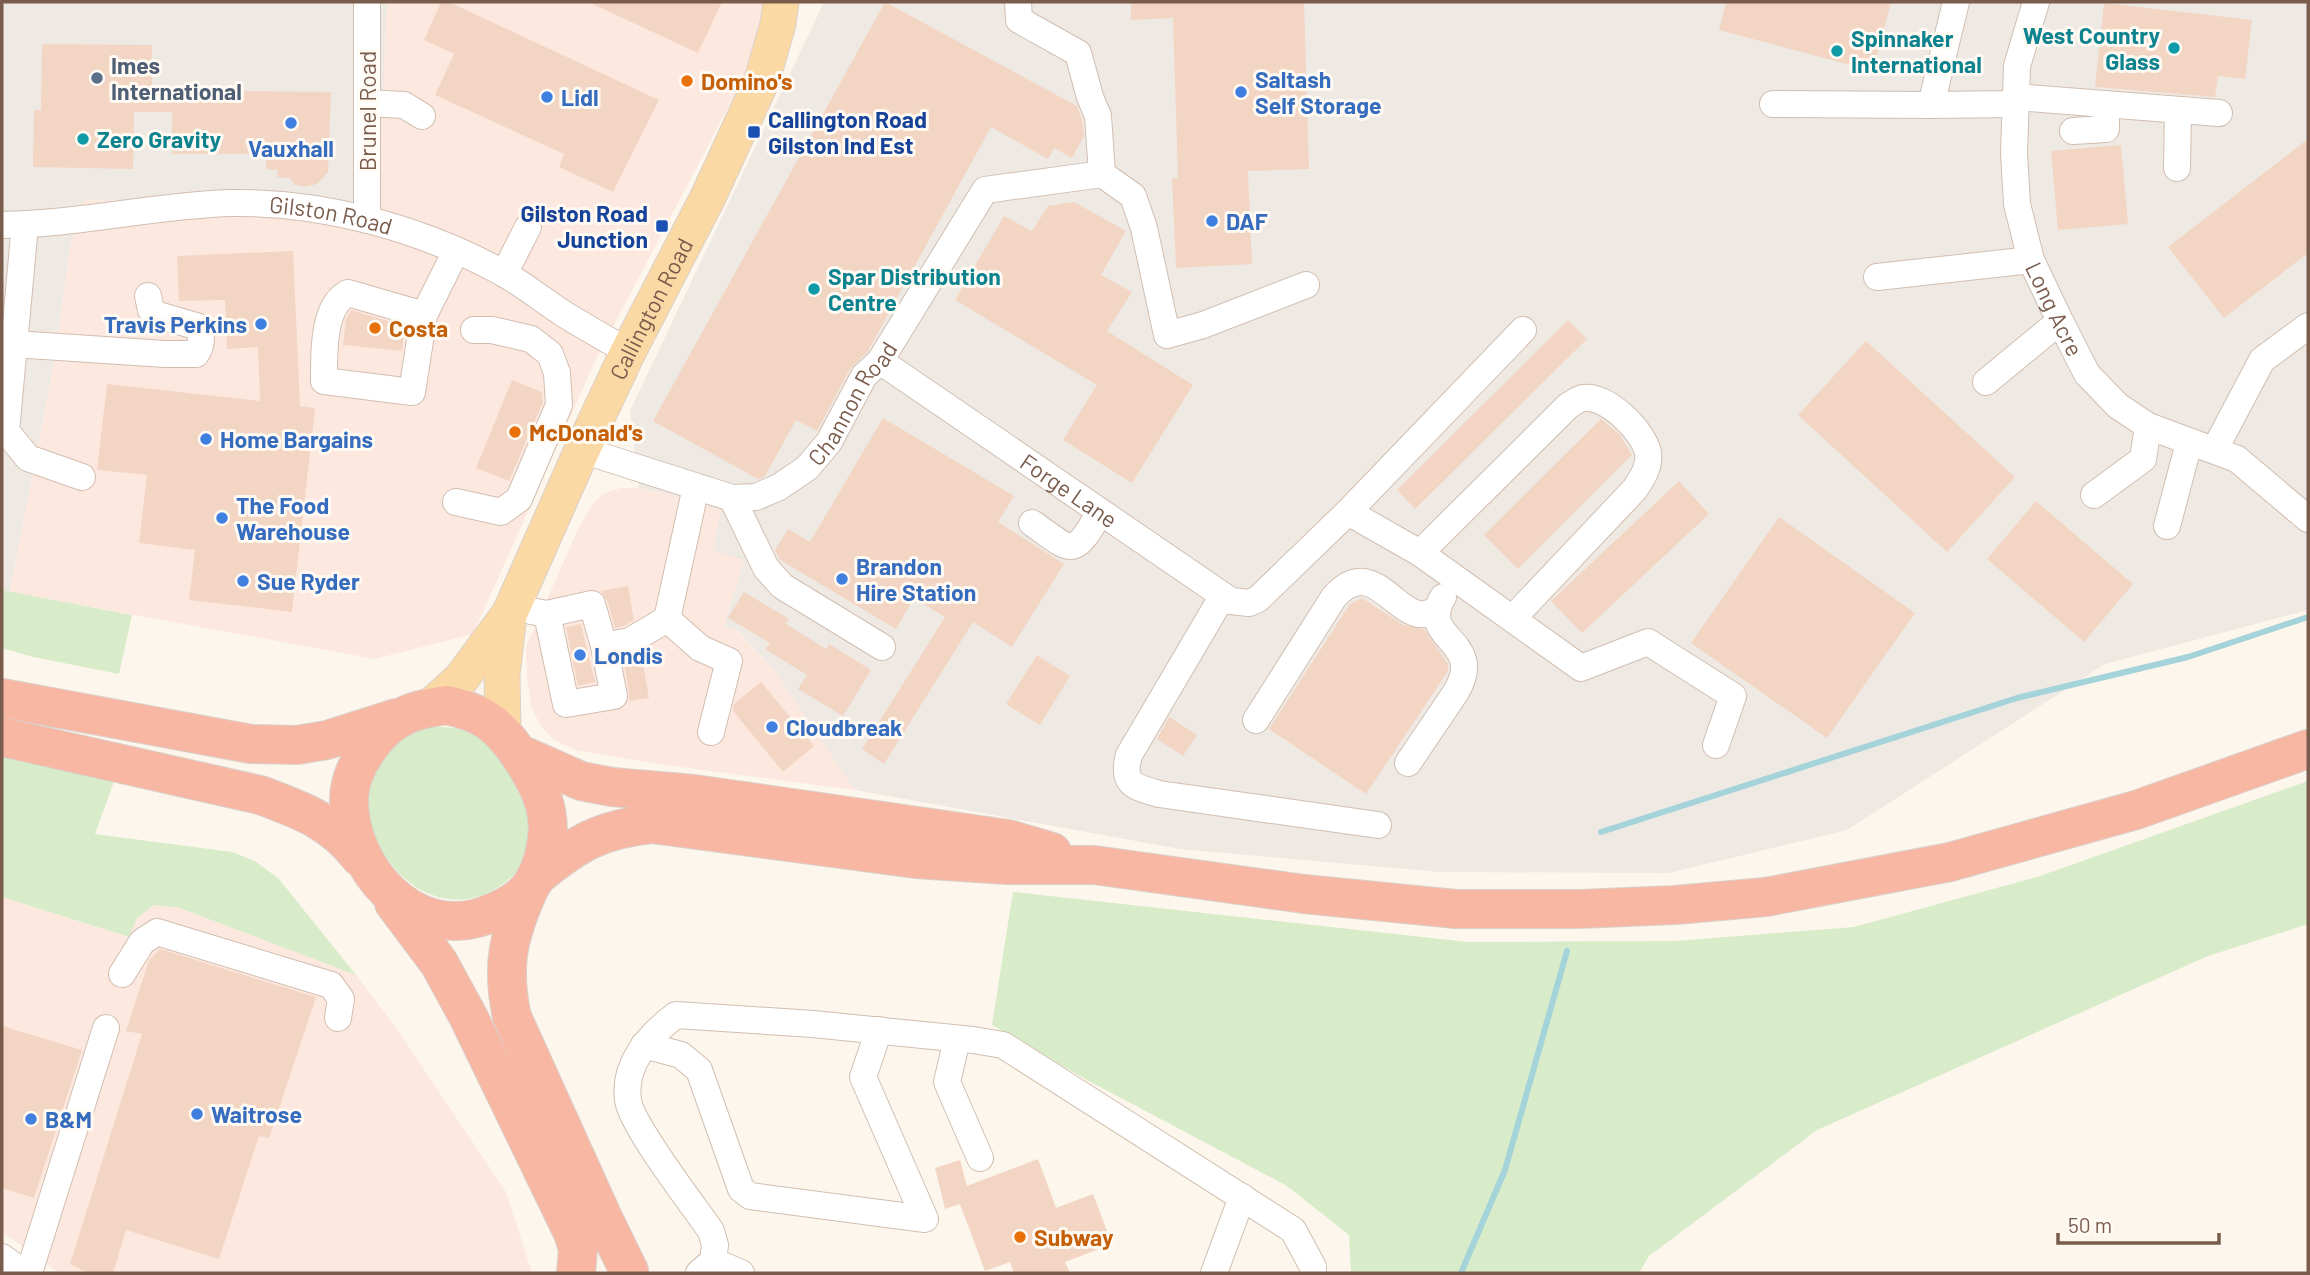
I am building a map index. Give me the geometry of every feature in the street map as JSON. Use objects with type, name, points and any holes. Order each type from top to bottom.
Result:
[{"type":"highway","points":[[2,698],[251,744],[297,745],[327,740],[417,711],[447,705],[472,712],[489,722],[511,744],[537,788],[548,817],[542,857],[517,916],[507,955],[507,993],[512,1017],[598,1208],[631,1272]]},
{"type":"highway","points":[[417,711],[374,741],[363,757],[349,796],[350,817],[356,841],[378,880],[403,906],[422,915],[462,921],[496,911],[582,842],[629,826],[652,824],[916,859],[1007,865],[1094,865],[1304,894],[1456,909],[1579,909],[1675,905],[1766,897],[1950,862],[2136,810],[2308,749]]},
{"type":"highway","points":[[2,737],[260,795],[301,810],[328,825],[350,843],[439,963],[469,1018],[573,1233],[578,1249],[576,1273]]},
{"type":"highway","points":[[511,744],[581,782],[694,794],[1008,839],[1094,865]]},
{"type":"highway","points":[[589,1273],[614,1268],[631,1272]]},
{"type":"main road","name":"Callington Road","points":[[417,711],[461,679],[510,611],[628,352],[708,197],[762,80],[782,2]]},
{"type":"main road","name":"Callington Road","points":[[510,611],[502,675],[511,744]]},
{"type":"street","name":"Brunel Road","points":[[367,2],[367,220]]},
{"type":"street","points":[[1018,2],[1019,20],[1078,53],[1098,116],[1102,174],[1133,196],[1144,228],[1167,335],[1203,325],[1306,285]]},
{"type":"street","points":[[1931,105],[1956,2]]},
{"type":"street","name":"Long Acre","points":[[2036,2],[2017,66],[2014,153],[2017,204],[2031,260],[2087,374],[2118,406],[2148,426],[2237,459],[2302,503]]},
{"type":"street","points":[[1773,104],[1931,105],[2016,100],[2219,113]]},
{"type":"street","points":[[367,103],[404,105],[422,116]]},
{"type":"street","points":[[2073,131],[2106,129],[2106,104]]},
{"type":"street","points":[[2178,110],[2178,168]]},
{"type":"street","name":"Channon Road","points":[[582,450],[732,498],[756,497],[779,487],[807,468],[829,442],[864,376],[880,361],[985,190],[1102,174]]},
{"type":"street","name":"Gilston Road","points":[[13,225],[159,207],[230,203],[290,205],[367,220],[407,231],[504,274],[628,352]]},
{"type":"street","points":[[13,225],[14,344],[6,431],[28,458],[82,477]]},
{"type":"street","points":[[504,274],[528,227]]},
{"type":"street","points":[[424,315],[348,293],[340,297],[330,319],[324,343],[324,381],[412,392],[424,315],[456,251]]},
{"type":"street","points":[[1877,277],[2031,260]]},
{"type":"street","points":[[14,344],[174,355],[195,354],[200,348],[202,337],[199,327],[158,315],[151,310],[148,296]]},
{"type":"street","points":[[1986,383],[2060,321]]},
{"type":"street","points":[[2167,526],[2202,446],[2262,360],[2308,326]]},
{"type":"street","points":[[456,502],[501,512],[519,499],[559,405],[557,373],[550,354],[531,339],[492,330],[474,330]]},
{"type":"street","points":[[1523,330],[1348,512],[1420,553],[1581,668],[1648,642],[1670,655],[1733,696],[1716,746]]},
{"type":"street","name":"Forge Lane","points":[[880,361],[1222,597],[1240,603],[1250,603],[1263,595],[1348,512]]},
{"type":"street","points":[[1420,553],[1568,406],[1583,398],[1603,401],[1638,431],[1644,442],[1648,463],[1645,474],[1635,489],[1513,618]]},
{"type":"street","points":[[2094,495],[2143,459],[2148,426]]},
{"type":"street","points":[[604,646],[630,641],[667,619],[696,487]]},
{"type":"street","points":[[732,498],[766,568],[782,586],[882,647]]},
{"type":"street","points":[[1032,523],[1066,546],[1074,547],[1082,542],[1100,512]]},
{"type":"street","points":[[1408,763],[1463,681],[1463,655],[1441,630],[1436,618],[1437,609],[1457,579]]},
{"type":"street","points":[[1256,720],[1334,597],[1349,583],[1365,581],[1373,584],[1393,600],[1422,614],[1437,609]]},
{"type":"street","points":[[1222,597],[1129,755],[1125,773],[1128,779],[1134,785],[1159,794],[1378,825]]},
{"type":"street","points":[[510,611],[547,614],[592,604],[614,696],[566,705],[547,614]]},
{"type":"street","points":[[667,619],[699,648],[729,661],[711,732]]},
{"type":"street","points":[[122,974],[142,942],[158,932],[331,985],[341,999],[338,1018]]},
{"type":"street","points":[[741,1273],[706,1267],[715,1245],[711,1231],[640,1128],[628,1102],[628,1078],[644,1045],[659,1028],[676,1016],[729,1017],[879,1030],[1003,1045],[1293,1230],[1313,1267],[1312,1273]]},
{"type":"street","points":[[2,1257],[27,1273],[106,1028]]},
{"type":"street","points":[[644,1045],[681,1055],[699,1070],[741,1189],[750,1196],[925,1219],[863,1077],[879,1030]]},
{"type":"street","points":[[957,1039],[947,1082],[980,1158]]},
{"type":"street","points":[[1214,1273],[1242,1197]]},
{"type":"shaded area","points":[[2,2],[387,2],[378,205],[84,200],[70,246],[55,357],[10,592],[2,590]]},
{"type":"shaded area","points":[[387,2],[764,2],[754,58],[596,359],[473,634],[375,659],[10,592],[55,357],[70,246],[84,200],[377,205]]},
{"type":"shaded area","points":[[824,2],[2308,2],[2308,610],[2105,664],[1847,830],[1669,873],[1439,872],[1180,849],[855,790],[775,671],[738,631],[724,627],[744,560],[713,550],[721,510],[639,488],[630,411]]},
{"type":"shaded area","points":[[621,488],[639,488],[669,494],[721,510],[744,559],[737,631],[775,671],[855,790],[665,765],[575,750],[554,740],[540,725],[532,708],[526,647],[578,529],[590,508],[602,494]]},
{"type":"shaded area","points":[[2,897],[128,937],[137,918],[154,905],[180,908],[356,975],[395,1026],[506,1192],[532,1273],[59,1273],[2,1232]]},
{"type":"green space","points":[[2,590],[132,615],[119,674],[2,648]]},
{"type":"green space","points":[[431,726],[460,730],[480,738],[490,746],[527,796],[532,836],[526,858],[516,873],[477,897],[439,897],[407,880],[382,850],[369,815],[370,778],[390,747]]},
{"type":"green space","points":[[2,750],[116,776],[95,834],[232,852],[255,861],[279,879],[356,975],[180,908],[154,905],[137,918],[129,937],[2,897]]},
{"type":"green space","points":[[2308,781],[2308,924],[2208,956],[1817,1130],[1649,1256],[1639,1273],[1351,1273],[1349,1235],[1287,1186],[1087,1080],[992,1025],[1013,892],[1468,942],[1675,941],[1854,927],[2040,876]]},
{"type":"building","name":"Lidl","points":[[441,2],[449,2],[659,100],[613,192],[559,167],[564,154],[435,95],[454,54],[424,40]]},
{"type":"building","points":[[588,2],[722,2],[698,53]]},
{"type":"building","name":"Spar Distribution Centre","points":[[885,2],[1077,106],[1084,136],[1072,158],[1054,148],[1048,159],[991,127],[868,351],[850,369],[817,431],[796,420],[765,476],[758,479],[653,421]]},
{"type":"building","name":"Saltash Self Storage","points":[[1131,2],[1304,2],[1309,169],[1248,171],[1252,264],[1176,268],[1172,178],[1178,178],[1173,18],[1131,20]]},
{"type":"building","name":"Spinnaker International","points":[[1726,2],[1891,2],[1873,71],[1719,30]]},
{"type":"building","name":"West Country Glass","points":[[2104,3],[2252,20],[2245,79],[2218,76],[2215,97],[2095,87]]},
{"type":"building","points":[[42,44],[152,45],[152,90],[331,92],[328,172],[317,184],[304,187],[294,184],[290,178],[277,177],[278,170],[266,169],[266,154],[172,154],[172,112],[134,112],[133,169],[33,167],[34,110],[41,110]]},
{"type":"building","points":[[2308,139],[2308,253],[2224,318],[2168,247]]},
{"type":"building","points":[[2121,145],[2128,224],[2058,230],[2051,151]]},
{"type":"building","points":[[1074,202],[1126,231],[1101,275],[1132,292],[1107,331],[1193,385],[1132,483],[1063,440],[1097,385],[955,300],[1004,216],[1032,231],[1048,206]]},
{"type":"building","points":[[293,251],[300,406],[315,408],[292,612],[189,600],[195,550],[139,543],[147,475],[97,470],[107,384],[260,401],[258,347],[227,349],[225,300],[179,301],[177,256]]},
{"type":"building","name":"Costa","points":[[351,310],[405,326],[402,351],[343,345],[346,319]]},
{"type":"building","points":[[1568,320],[1587,339],[1415,509],[1397,490]]},
{"type":"building","points":[[1866,341],[2015,477],[1947,552],[1798,415]]},
{"type":"building","name":"McDonald's","points":[[512,380],[542,392],[543,402],[509,481],[476,468]]},
{"type":"building","points":[[883,418],[1014,496],[998,522],[1064,564],[1012,647],[973,622],[884,764],[862,749],[945,617],[914,598],[896,629],[780,560],[775,550],[788,529],[810,542]]},
{"type":"building","points":[[1601,419],[1620,435],[1632,455],[1518,569],[1484,535]]},
{"type":"building","points":[[1679,481],[1709,514],[1582,633],[1551,601]]},
{"type":"building","points":[[2036,501],[2133,584],[2084,642],[1987,559]]},
{"type":"building","points":[[1779,517],[1915,613],[1827,738],[1691,643]]},
{"type":"building","points":[[628,586],[634,620],[615,628],[607,600],[601,591]]},
{"type":"building","points":[[744,592],[789,619],[786,624],[826,649],[829,644],[871,670],[843,716],[798,689],[807,675],[765,649],[770,643],[728,618]]},
{"type":"building","points":[[1362,598],[1403,625],[1424,629],[1448,664],[1448,671],[1366,794],[1269,729],[1350,604]]},
{"type":"building","points":[[581,624],[595,682],[578,686],[566,627]]},
{"type":"building","points":[[641,653],[649,698],[629,701],[623,658]]},
{"type":"building","points":[[1037,655],[1070,676],[1040,725],[1006,704]]},
{"type":"building","name":"Cloudbreak","points":[[761,682],[814,746],[783,772],[733,711],[734,704]]},
{"type":"building","points":[[1169,717],[1197,735],[1183,756],[1157,739]]},
{"type":"building","name":"Waitrose","points":[[160,949],[316,997],[269,1138],[259,1136],[219,1259],[126,1230],[113,1273],[88,1273],[70,1264],[142,1034],[126,1031],[149,960]]},
{"type":"building","name":"B&M","points":[[2,1026],[82,1050],[34,1198],[2,1188]]},
{"type":"building","points":[[1038,1159],[1056,1208],[1093,1194],[1112,1244],[1065,1262],[1070,1273],[1014,1273],[1010,1262],[985,1271],[960,1204],[945,1209],[935,1168],[960,1160],[967,1186]]},
{"type":"waterway","points":[[1601,832],[2017,698],[2188,657],[2308,617]]},
{"type":"waterway","points":[[1461,1273],[1505,1170],[1567,951]]},
{"type":"place","name":"West Country Glass","points":[[2174,48]]},
{"type":"place","name":"Spinnaker International","points":[[1837,51]]},
{"type":"place","name":"Imes International","points":[[97,78]]},
{"type":"place","name":"Domino's","points":[[687,81]]},
{"type":"place","name":"Saltash Self Storage","points":[[1241,92]]},
{"type":"place","name":"Lidl","points":[[547,97]]},
{"type":"place","name":"Vauxhall","points":[[291,123]]},
{"type":"place","name":"Callington Road Gilston Ind Est","points":[[754,132]]},
{"type":"place","name":"Zero Gravity","points":[[83,139]]},
{"type":"place","name":"DAF","points":[[1212,221]]},
{"type":"place","name":"Gilston Road Junction","points":[[662,226]]},
{"type":"place","name":"Spar Distribution Centre","points":[[814,289]]},
{"type":"place","name":"Travis Perkins","points":[[261,324]]},
{"type":"place","name":"Costa","points":[[375,328]]},
{"type":"place","name":"McDonald's","points":[[515,432]]},
{"type":"place","name":"Home Bargains","points":[[206,439]]},
{"type":"place","name":"The Food Warehouse","points":[[222,518]]},
{"type":"place","name":"Brandon Hire Station","points":[[842,579]]},
{"type":"place","name":"Sue Ryder","points":[[243,581]]},
{"type":"place","name":"Londis","points":[[580,655]]},
{"type":"place","name":"Cloudbreak","points":[[772,727]]},
{"type":"place","name":"Waitrose","points":[[197,1114]]},
{"type":"place","name":"B&M","points":[[31,1119]]},
{"type":"place","name":"Subway","points":[[1020,1237]]}]
